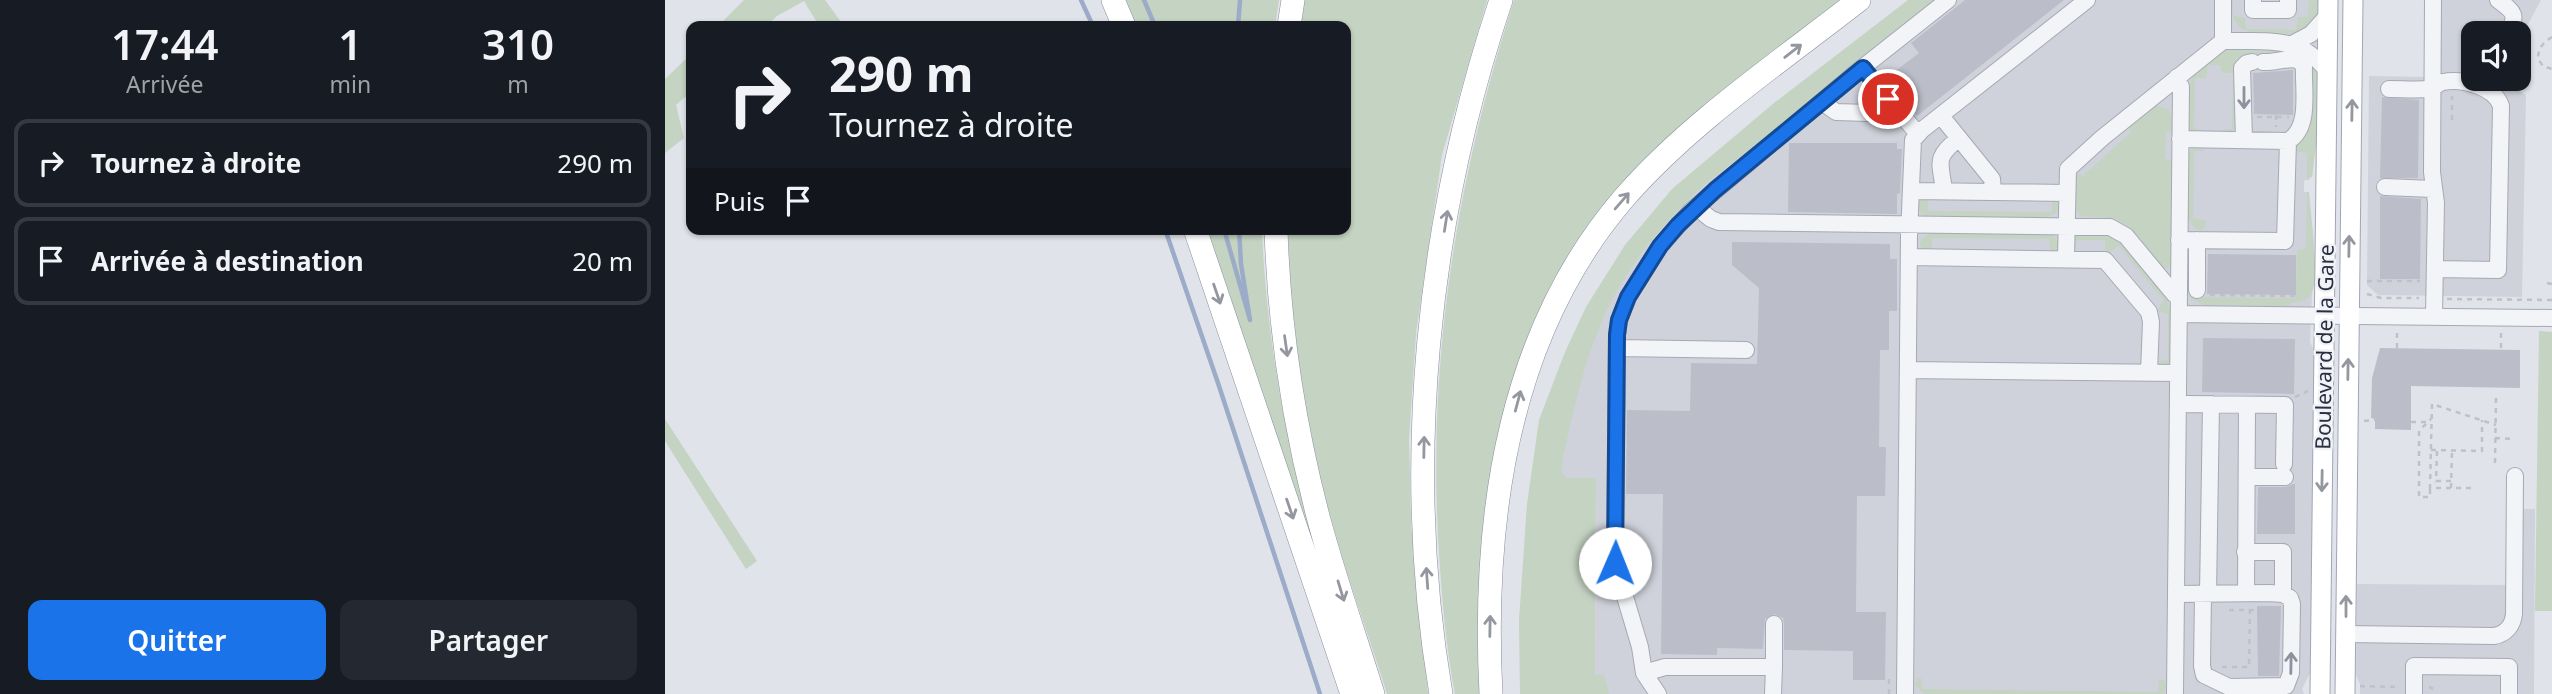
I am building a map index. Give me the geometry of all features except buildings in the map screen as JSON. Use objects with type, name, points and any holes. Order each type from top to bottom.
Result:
[{"type":"highway","points":[[1113,0],[1122,21]]},
{"type":"highway","points":[[1290,21],[1293,0]]},
{"type":"highway","points":[[1441,694],[1426,550],[1424,477],[1429,348],[1439,264],[1455,173],[1476,81],[1501,0]]},
{"type":"highway","points":[[1491,694],[1491,578],[1503,465],[1528,365],[1560,293],[1606,220],[1665,156],[1859,0]]},
{"type":"highway","points":[[1197,235],[1352,694]]},
{"type":"highway","points":[[1276,235],[1284,334],[1301,442],[1319,520],[1373,694]]},
{"type":"main road","name":"Boulevard de la Gare","points":[[2351,689],[2346,634],[2353,0]]},
{"type":"main road","name":"Boulevard de la Gare","points":[[2320,694],[2328,8]]},
{"type":"street","points":[[1658,694],[1644,673],[1640,647],[1615,563],[1617,348],[1619,320],[1628,297],[1660,246],[1696,207],[1948,0]]},
{"type":"street","points":[[1905,694],[1912,145],[1918,134],[2087,0]]},
{"type":"street","points":[[2223,0],[2223,41]]},
{"type":"street","points":[[2253,0],[2253,10],[2288,10],[2288,0]]},
{"type":"street","points":[[2433,0],[2433,188],[2436,203],[2429,275],[2434,316]]},
{"type":"street","points":[[2498,0],[2513,13],[2512,21]]},
{"type":"street","points":[[2066,258],[2067,172],[2072,164],[2223,41],[2294,43],[2311,34],[2328,8]]},
{"type":"street","points":[[2294,43],[2313,55],[2327,71]]},
{"type":"street","points":[[2180,139],[2288,141],[2299,132],[2303,120],[2304,67],[2301,61],[2293,58],[2277,62],[2247,63],[2242,68],[2244,140]]},
{"type":"street","points":[[1863,68],[1918,134]]},
{"type":"street","points":[[2175,694],[2181,87],[2177,77]]},
{"type":"street","points":[[2389,89],[2432,89],[2442,82],[2461,82]]},
{"type":"street","points":[[2429,275],[2498,270],[2501,106],[2490,91]]},
{"type":"street","points":[[1822,102],[1836,112],[1901,114]]},
{"type":"street","points":[[1941,116],[1991,179],[1993,192]]},
{"type":"street","points":[[1944,191],[1940,159],[1946,149],[1959,138]]},
{"type":"street","points":[[2179,240],[2285,241],[2288,141]]},
{"type":"street","points":[[2385,187],[2433,188]]},
{"type":"street","points":[[1912,191],[2067,193]]},
{"type":"street","points":[[1696,207],[1719,222],[2110,227],[2122,231],[2173,294],[2179,306]]},
{"type":"street","points":[[2197,240],[2204,293]]},
{"type":"street","points":[[1909,257],[2105,260],[2149,312],[2149,372]]},
{"type":"street","points":[[2179,306],[2325,315],[2552,318]]},
{"type":"street","points":[[1617,348],[1746,350]]},
{"type":"street","points":[[1908,370],[2178,373]]},
{"type":"street","points":[[2178,407],[2187,404],[2285,405],[2285,470],[2246,477]]},
{"type":"street","points":[[2192,668],[2201,594],[2211,404]]},
{"type":"street","points":[[2246,593],[2247,405]]},
{"type":"street","points":[[2346,634],[2494,636],[2504,633],[2514,614],[2515,476]]},
{"type":"street","points":[[2245,552],[2283,552],[2283,594]]},
{"type":"street","points":[[2176,594],[2246,593],[2283,594],[2290,598],[2290,677],[2286,686],[2229,687],[2216,672],[2203,673],[2201,594]]},
{"type":"street","points":[[1773,694],[1774,624]]},
{"type":"street","points":[[2408,690],[2414,666],[2414,634]]},
{"type":"street","points":[[2414,666],[2509,667],[2509,694]]},
{"type":"street","points":[[1644,673],[1665,667],[1774,667]]},
{"type":"path","points":[[2552,37],[2542,44],[2538,51],[2538,59],[2543,66],[2552,69]]},
{"type":"path","points":[[2452,82],[2452,120]]},
{"type":"path","points":[[2249,117],[2299,117]]},
{"type":"path","points":[[2362,281],[2429,275]]},
{"type":"path","points":[[2204,293],[2294,296]]},
{"type":"path","points":[[2364,294],[2381,298],[2421,298]]},
{"type":"path","points":[[2447,299],[2552,300]]},
{"type":"path","points":[[2397,329],[2397,348]]},
{"type":"path","points":[[2501,330],[2501,350]]},
{"type":"path","points":[[2295,397],[2312,389]]},
{"type":"path","points":[[2495,463],[2496,397]]},
{"type":"path","points":[[2430,421],[2419,431],[2419,497],[2430,497],[2432,404],[2496,425]]},
{"type":"path","points":[[2357,421],[2375,420]]},
{"type":"path","points":[[2411,422],[2430,421]]},
{"type":"path","points":[[2431,450],[2482,451],[2482,421]]},
{"type":"path","points":[[2495,438],[2515,439]]},
{"type":"path","points":[[2437,450],[2436,481],[2451,481]]},
{"type":"path","points":[[2451,488],[2452,450]]},
{"type":"path","points":[[2430,488],[2471,488]]},
{"type":"path","points":[[2216,672],[2229,665],[2249,667],[2250,605],[2261,605]]},
{"type":"path","points":[[2229,610],[2257,610]]},
{"type":"path","points":[[2351,689],[2408,690]]},
{"type":"shaded area","points":[[1915,0],[2320,0],[2317,135],[2312,177],[2304,181],[2304,192],[2309,192],[2314,244],[2310,342],[2316,354],[2312,673],[2302,689],[2304,694],[1595,694],[1596,478],[1543,478],[1565,378],[1669,201]]},
{"type":"shaded area","points":[[2426,0],[2541,0],[2530,21],[2461,21],[2461,91],[2520,91],[2526,95],[2522,297],[2378,295],[2367,285],[2369,76],[2426,77]]},
{"type":"shaded area","points":[[2508,509],[2535,509],[2534,694],[2360,694],[2356,675],[2357,584],[2506,585]]},
{"type":"green space","points":[[744,0],[825,0],[840,21],[816,21],[804,1],[772,21],[723,21]]},
{"type":"green space","points":[[1123,0],[1279,0],[1276,21],[1131,21]]},
{"type":"green space","points":[[1304,0],[1487,0],[1442,155],[1416,333],[1409,438],[1411,522],[1428,694],[1387,694],[1336,536],[1309,423],[1297,346],[1288,235],[1351,235],[1351,21],[1301,21]]},
{"type":"green space","points":[[1514,0],[1843,0],[1574,248],[1562,268],[1532,329],[1503,416],[1482,694],[1455,694],[1443,605],[1436,481],[1442,342],[1450,273],[1476,136]]},
{"type":"green space","points":[[1908,0],[1939,0],[1704,185],[1675,213],[1649,244],[1615,294],[1585,367],[1562,462],[1562,473],[1566,478],[1596,478],[1595,675],[1604,675],[1609,694],[1520,694],[1519,620],[1527,504],[1539,420],[1565,352],[1586,307],[1625,245],[1672,189],[1774,103]]},
{"type":"green space","points":[[2309,0],[2320,0],[2312,24],[2293,34],[2249,32],[2238,24],[2233,16],[2245,18],[2246,29],[2296,30],[2298,17],[2308,17]]},
{"type":"green space","points":[[2227,50],[2288,51],[2308,59],[2318,73],[2317,135],[2312,177],[2309,177],[2309,180],[2307,153],[2295,151],[2295,146],[2307,130],[2308,67],[2253,58],[2236,128],[2229,132],[2221,130],[2232,129],[2233,73],[2222,73],[2220,65],[2208,65],[2206,78],[2195,78],[2194,128],[2202,131],[2190,130],[2188,104],[2192,78],[2207,61]]},
{"type":"green space","points":[[686,59],[686,96],[676,105],[684,138],[665,153],[665,79]]},
{"type":"green space","points":[[2155,105],[2168,109],[2172,117],[2173,132],[2166,132],[2165,159],[2172,160],[2171,263],[2168,268],[2163,268],[2140,238],[2123,223],[2110,218],[2079,214],[2075,195],[2074,174],[2076,172],[2083,176],[2131,132],[2127,126]]},
{"type":"green space","points":[[2193,148],[2204,149],[2194,151],[2193,218],[2206,220],[2202,231],[2194,228],[2188,217],[2188,153]]},
{"type":"green space","points":[[2307,192],[2315,262],[2313,288],[2308,298],[2290,303],[2289,306],[2203,305],[2190,298],[2185,280],[2190,263],[2193,297],[2296,298],[2297,250],[2306,249]]},
{"type":"green space","points":[[1923,198],[1928,199],[1928,211],[2052,212],[2052,201],[2056,200],[2059,207],[2056,213],[2045,218],[1929,217],[1920,212],[1918,203]]},
{"type":"green space","points":[[1934,232],[2052,234],[2059,247],[2050,251],[2049,239],[1932,238],[1932,250],[1923,250],[1921,239]]},
{"type":"green space","points":[[2078,234],[2106,234],[2121,242],[2167,300],[2171,313],[2171,362],[2168,365],[2157,363],[2168,360],[2168,314],[2157,311],[2164,301],[2119,246],[2108,253],[2105,251],[2105,240],[2077,240],[2075,252],[2073,243]]},
{"type":"green space","points":[[1207,235],[1262,235],[1268,309],[1279,389],[1314,546]]},
{"type":"green space","points":[[2539,331],[2552,332],[2552,611],[2535,611]]},
{"type":"green space","points":[[665,419],[757,561],[746,569],[665,441]]},
{"type":"green space","points":[[1917,678],[1921,678],[1922,689],[2158,692],[2159,681],[2162,679],[2167,683],[2164,694],[1925,694],[1915,685]]},
{"type":"waterway","points":[[1081,0],[1091,21]]},
{"type":"waterway","points":[[1144,0],[1153,21]]},
{"type":"waterway","points":[[1238,21],[1240,0]]},
{"type":"waterway","points":[[1167,235],[1320,694]]},
{"type":"waterway","points":[[1226,235],[1250,320],[1239,235]]},
{"type":"route","points":[[1615,563],[1617,335],[1619,320],[1628,297],[1660,246],[1691,211],[1863,68],[1888,99]]}]
